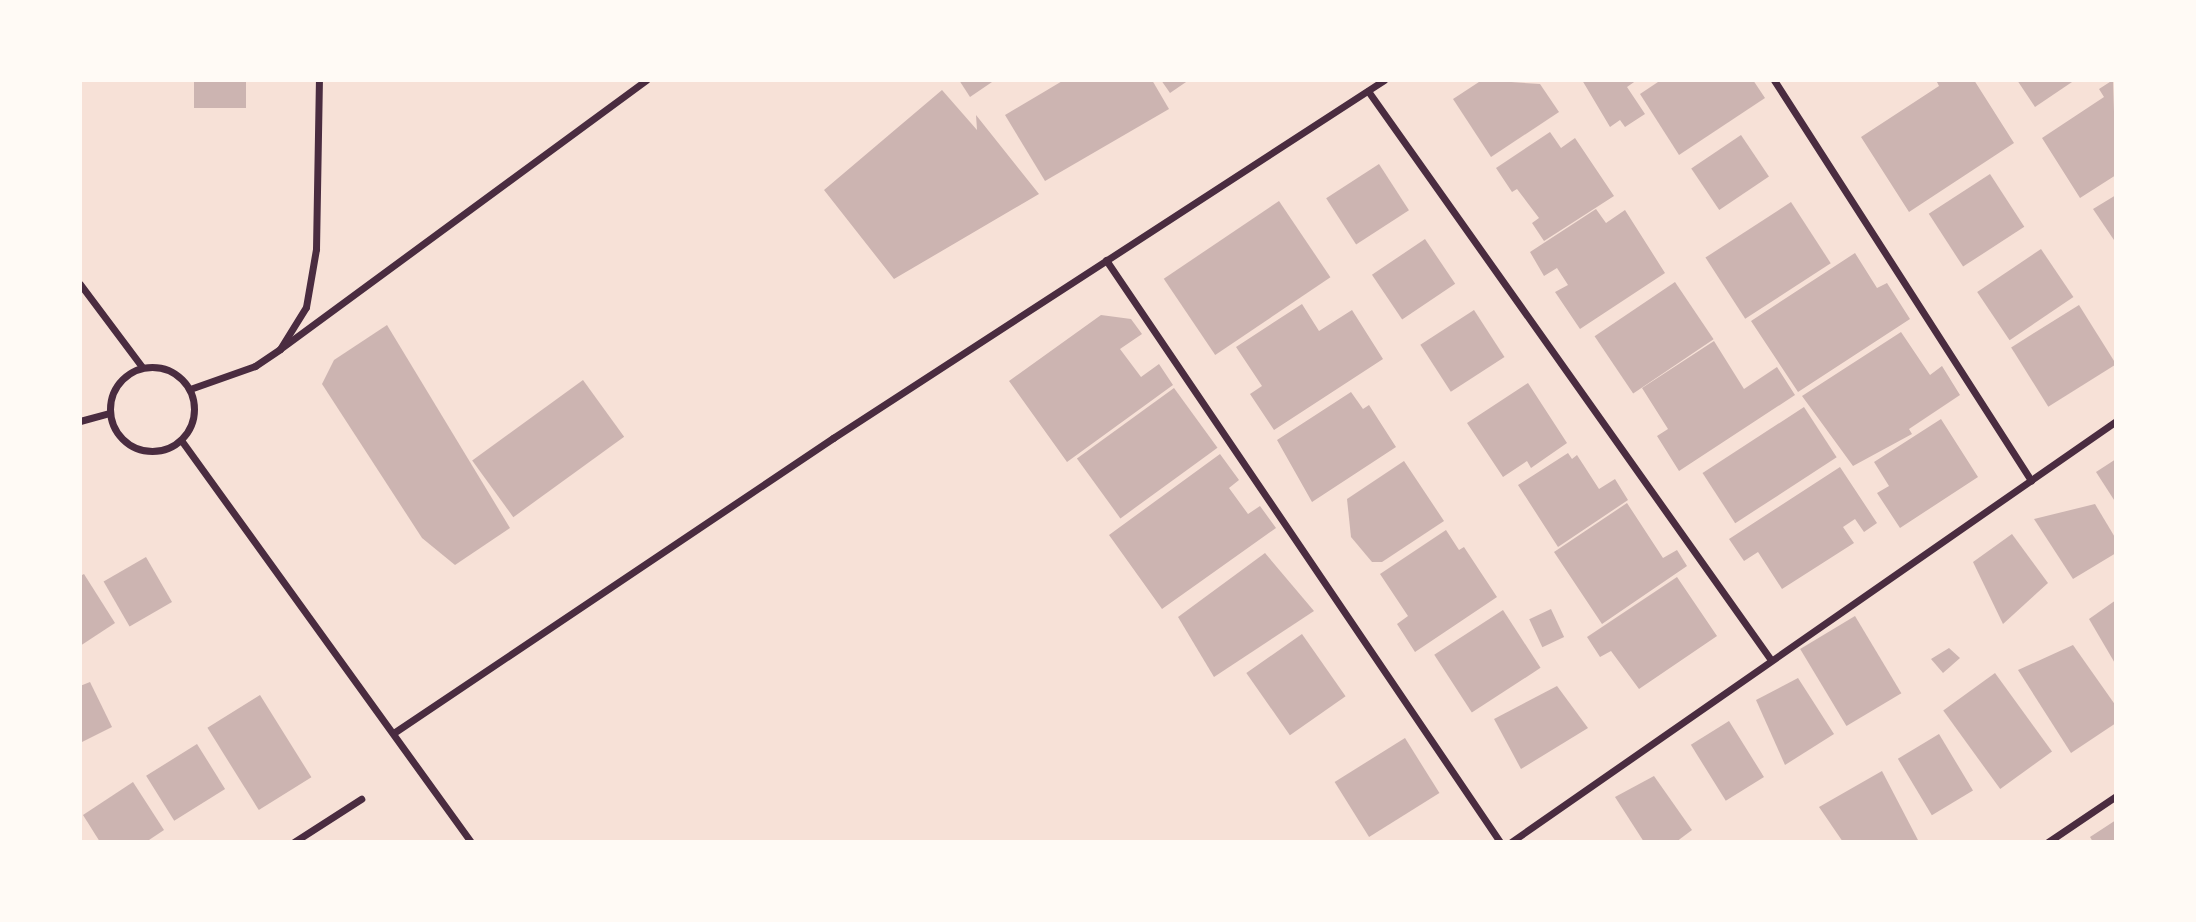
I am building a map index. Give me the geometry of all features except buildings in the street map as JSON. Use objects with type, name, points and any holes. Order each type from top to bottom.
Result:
[{"type":"street","points":[[280,349],[306,307],[316,249],[319,80]]},
{"type":"street","points":[[190,388],[255,366],[646,80]]},
{"type":"street","points":[[395,732],[1106,260],[1384,80]]},
{"type":"street","points":[[1774,80],[2031,481]]},
{"type":"street","points":[[1368,91],[1771,660]]},
{"type":"street","points":[[1106,260],[1500,842]]},
{"type":"street","points":[[80,284],[142,367],[178,374],[190,388],[194,407],[181,440],[152,452],[136,449],[113,428],[109,413],[115,386],[142,367]]},
{"type":"street","points":[[80,421],[109,413]]},
{"type":"street","points":[[1511,842],[2116,422]]},
{"type":"street","points":[[181,440],[395,732],[471,842]]},
{"type":"street","points":[[2048,842],[2116,796]]},
{"type":"street","points":[[294,842],[361,799]]}]
